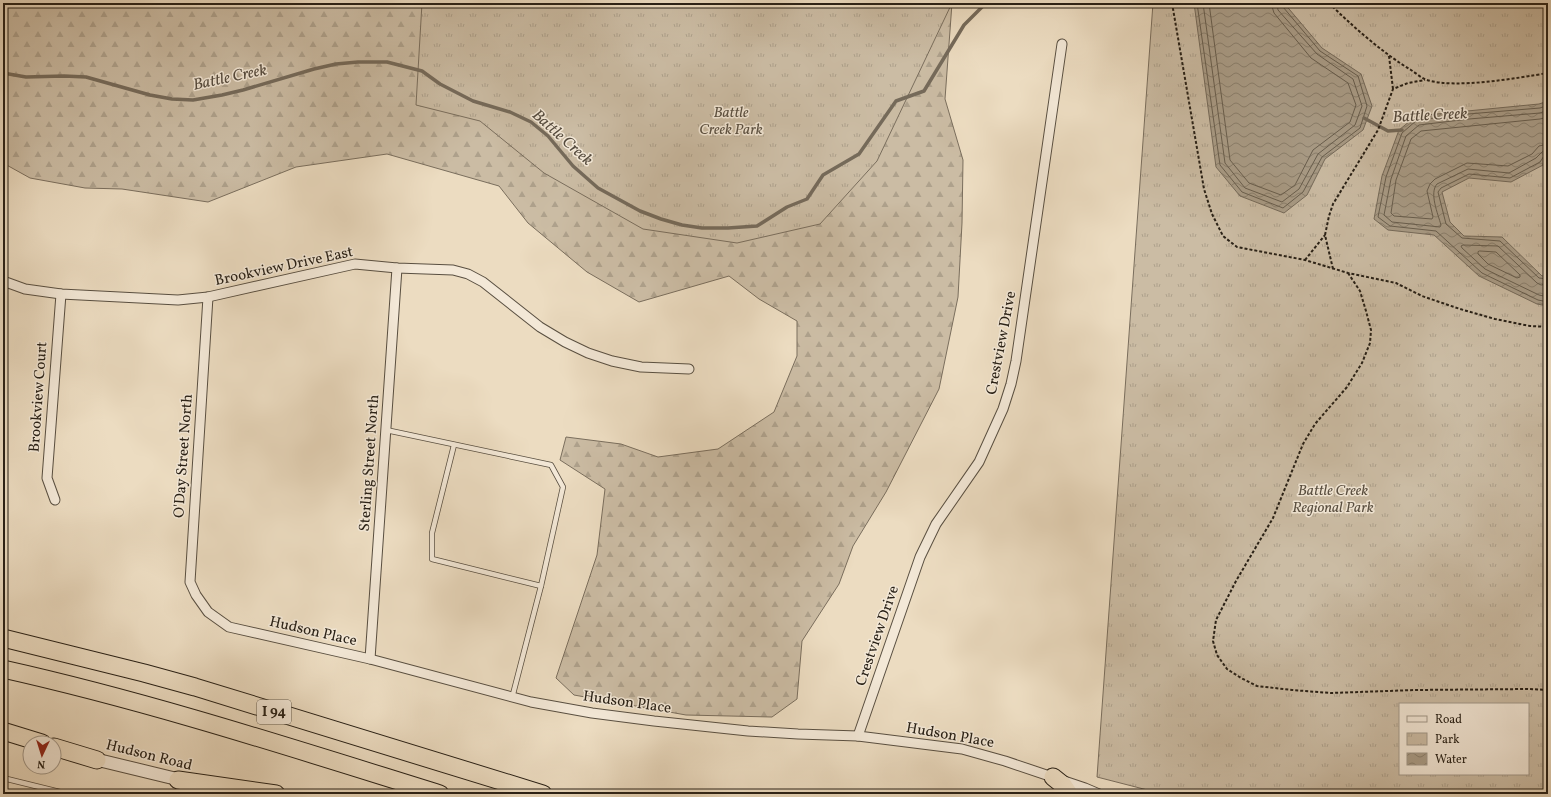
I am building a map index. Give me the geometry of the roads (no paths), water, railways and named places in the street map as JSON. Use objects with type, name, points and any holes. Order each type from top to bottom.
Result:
[{"type":"highway","name":"I 94","points":[[3,638],[188,685],[543,794]]},
{"type":"highway","name":"I 94","points":[[3,669],[89,690],[200,720],[440,794]]},
{"type":"highway","points":[[3,731],[22,737]]},
{"type":"highway","points":[[62,750],[97,760]]},
{"type":"highway","points":[[1052,777],[1063,785],[1069,794]]},
{"type":"highway","points":[[178,780],[276,794]]},
{"type":"street","name":"Crestview Drive","points":[[858,736],[920,557],[936,524],[979,462],[1003,409],[1011,384],[1016,361],[1062,44]]},
{"type":"street","name":"Brookview Drive East","points":[[3,281],[25,289],[61,294],[178,300],[208,297],[355,264],[397,268],[453,270],[468,274],[483,282],[540,327],[565,342],[588,353],[612,361],[641,367],[689,370]]},
{"type":"street","name":"Sterling Street North","points":[[370,659],[397,268]]},
{"type":"street","name":"Brookview Court","points":[[55,500],[47,478],[61,294]]},
{"type":"street","name":"O'Day Street North","points":[[208,297],[190,582],[196,595],[208,612]]},
{"type":"street","name":"Hudson Place","points":[[208,612],[229,627],[370,659],[512,698],[592,713],[654,721],[748,731],[858,736],[962,749],[1005,761],[1099,794]]},
{"type":"street","points":[[3,737],[22,742]]},
{"type":"street","name":"Hudson Road","points":[[97,760],[236,794]]},
{"type":"street","name":"Hudson Place","points":[[1052,777],[1086,794]]},
{"type":"lane","points":[[386,430],[551,465],[563,487],[541,586],[512,698]]},
{"type":"lane","points":[[454,445],[432,533],[432,559],[541,586]]},
{"type":"lane","points":[[3,778],[68,794]]},
{"type":"water","points":[[1194,3],[1284,3],[1322,48],[1361,74],[1372,106],[1363,130],[1325,159],[1307,195],[1284,213],[1240,196],[1216,167]]},
{"type":"water","points":[[1548,101],[1548,156],[1543,165],[1511,182],[1469,178],[1442,192],[1450,222],[1464,236],[1502,237],[1542,276],[1548,275],[1548,306],[1537,304],[1479,276],[1434,235],[1388,230],[1374,219],[1382,176],[1399,130],[1416,116],[1539,104]]},
{"type":"waterway","name":"Battle Creek","points":[[3,73],[26,77],[86,77],[150,95],[172,99],[193,100],[243,90],[336,64],[387,62],[422,71],[440,84],[473,101],[510,112],[531,122],[548,136],[573,166],[598,188],[640,211],[682,225],[702,228],[757,226],[787,207],[807,199],[823,175],[859,154],[896,101],[924,91],[964,25],[986,3]]},
{"type":"waterway","name":"Battle Creek","points":[[1364,118],[1388,131],[1402,130]]},
{"type":"park label","name":"Battle Creek Park","points":[[731,122]]},
{"type":"park label","name":"Battle Creek Regional Park","points":[[1333,500]]}]
